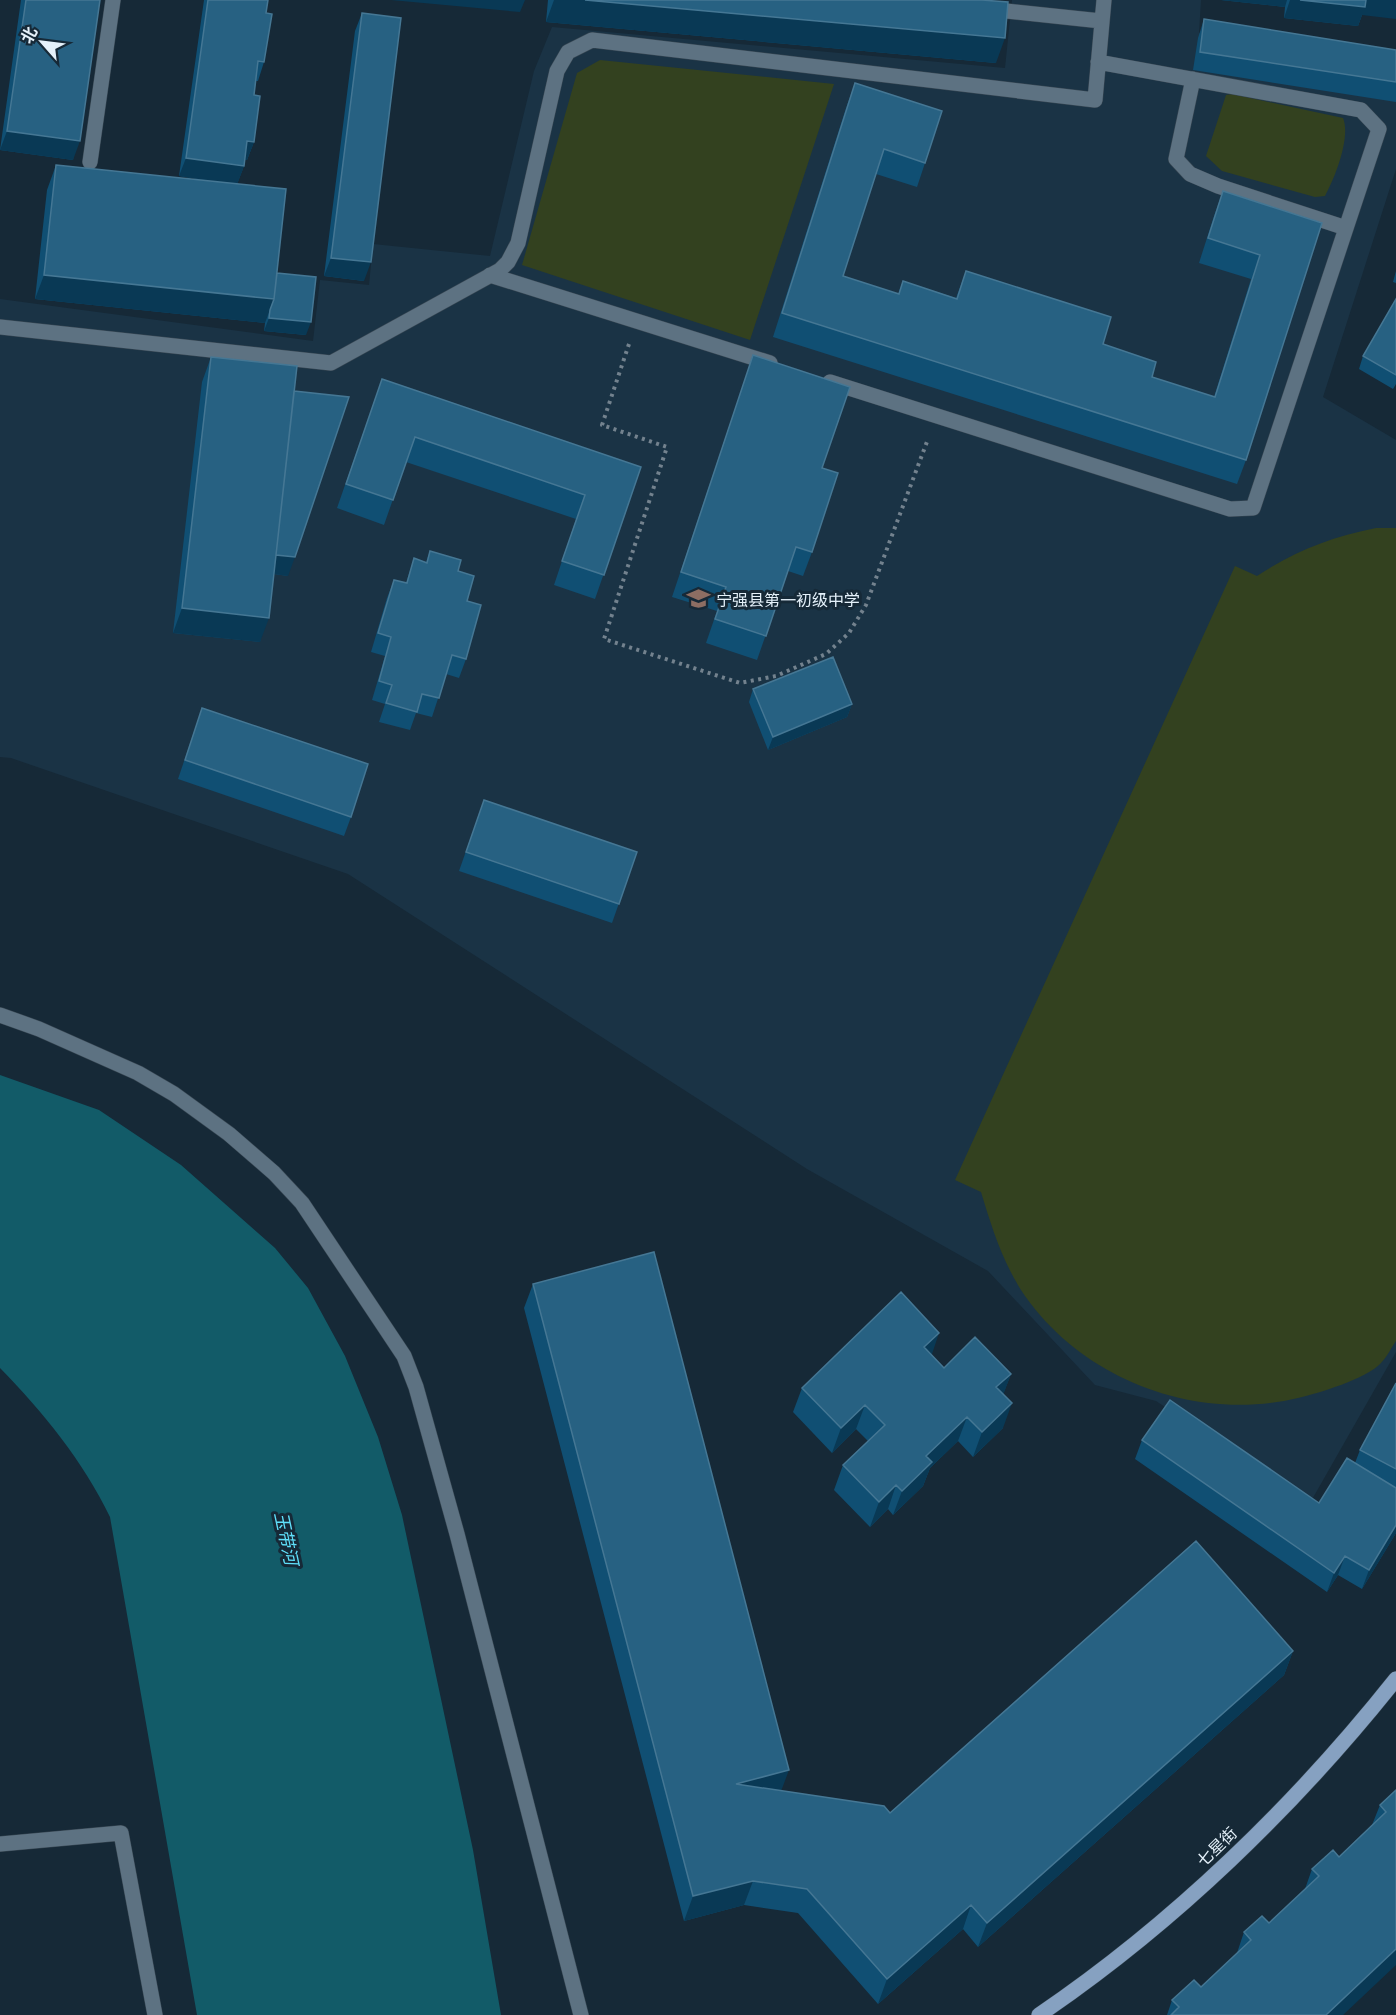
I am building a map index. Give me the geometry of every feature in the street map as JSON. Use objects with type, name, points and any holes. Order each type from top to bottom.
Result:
[{"type":"main road","name":"七星街","points":[[1039,2015],[1119,1957],[1212,1876],[1330,1757],[1396,1679]]},
{"type":"street","points":[[90,162],[113,0]]},
{"type":"street","points":[[0,327],[331,363],[490,275],[508,262],[518,243],[561,60],[568,52],[591,40],[1095,100],[1104,0]]},
{"type":"street","points":[[975,7],[1101,21]]},
{"type":"street","points":[[814,377],[1230,509],[1253,508],[1378,129],[1361,110],[1098,62]]},
{"type":"street","points":[[1192,79],[1176,159],[1190,174],[1218,186],[1346,228]]},
{"type":"street","points":[[490,275],[781,366]]},
{"type":"street","points":[[0,1015],[39,1029],[138,1073],[174,1094],[230,1134],[274,1173],[302,1203],[404,1356],[416,1387],[457,1534],[581,2015]]},
{"type":"street","points":[[0,1844],[121,1833],[154,2015]]},
{"type":"path","points":[[636,320],[602,425],[667,447],[604,639],[728,680],[740,683],[776,676],[826,654],[849,633],[866,605],[936,416]]},
{"type":"shaded area","name":"宁强县第一初级中学","points":[[1012,0],[1201,0],[1199,33],[1396,53],[1396,169],[1323,397],[1396,440],[1396,1352],[1310,1503],[1156,1401],[1095,1385],[988,1271],[807,1169],[348,874],[11,758],[0,757],[0,299],[313,341],[320,280],[369,285],[373,244],[490,256],[534,71],[552,27],[1005,68]]},
{"type":"green space","points":[[600,60],[834,84],[750,340],[522,265],[577,73]]},
{"type":"green space","points":[[1232,94],[1343,118],[1345,136],[1343,146],[1337,168],[1325,196],[1315,197],[1222,171],[1206,156],[1226,95]]},
{"type":"green space","points":[[1376,528],[1396,528],[1396,1341],[1383,1361],[1365,1375],[1307,1396],[1260,1404],[1221,1404],[1183,1399],[1146,1388],[1111,1372],[1079,1351],[1050,1326],[1025,1296],[1010,1271],[981,1192],[955,1180],[1235,566],[1257,576],[1285,559],[1314,546]]},
{"type":"water","name":"玉带河","points":[[0,1075],[99,1110],[181,1165],[275,1248],[308,1288],[345,1356],[378,1437],[402,1515],[473,1850],[501,2015],[197,2015],[110,1517],[87,1476],[61,1438],[0,1368]]},
{"type":"building","points":[[26,0],[100,0],[80,141],[7,131]]},
{"type":"building","points":[[208,0],[268,0],[266,13],[272,14],[264,62],[258,61],[254,95],[260,96],[254,142],[247,141],[244,166],[186,158]]},
{"type":"building","points":[[585,0],[982,0],[1008,2],[1005,38]]},
{"type":"building","points":[[1300,0],[1366,0],[1365,7]]},
{"type":"building","points":[[362,13],[401,18],[371,262],[331,258]]},
{"type":"building","points":[[1204,19],[1396,50],[1396,82],[1200,52]]},
{"type":"building","points":[[855,83],[942,111],[925,163],[884,149],[843,276],[899,294],[903,281],[957,299],[966,271],[1111,317],[1103,344],[1156,362],[1152,377],[1215,397],[1260,255],[1208,238],[1223,191],[1322,223],[1246,460],[782,313]]},
{"type":"building","points":[[56,165],[286,189],[274,299],[44,275]]},
{"type":"building","points":[[277,273],[316,277],[311,322],[269,318]]},
{"type":"building","points":[[1396,299],[1396,375],[1363,356]]},
{"type":"building","points":[[753,355],[850,387],[822,468],[838,473],[812,552],[796,547],[766,636],[715,619],[726,587],[681,572]]},
{"type":"building","points":[[211,357],[297,366],[269,618],[182,608]]},
{"type":"building","points":[[382,379],[641,467],[604,575],[562,561],[585,495],[415,437],[393,500],[346,484]]},
{"type":"building","points":[[294,391],[349,397],[295,557],[276,555]]},
{"type":"building","points":[[430,551],[461,560],[458,571],[474,576],[467,601],[481,605],[466,659],[452,655],[439,698],[422,694],[417,712],[386,703],[392,685],[379,681],[391,637],[378,633],[394,580],[407,583],[414,558],[427,563]]},
{"type":"building","points":[[833,657],[852,704],[773,737],[753,689]]},
{"type":"building","points":[[202,708],[368,764],[351,817],[185,760]]},
{"type":"building","points":[[484,800],[637,852],[619,904],[466,852]]},
{"type":"building","points":[[654,1252],[789,1770],[736,1784],[884,1806],[890,1813],[1196,1541],[1293,1651],[987,1923],[971,1905],[887,1979],[807,1889],[753,1881],[693,1896],[533,1284]]},
{"type":"building","points":[[901,1292],[939,1333],[924,1347],[944,1368],[975,1337],[1011,1374],[996,1387],[1012,1403],[982,1432],[967,1417],[926,1456],[932,1462],[902,1491],[896,1485],[879,1502],[843,1465],[885,1425],[865,1405],[841,1428],[802,1388]]},
{"type":"building","points":[[1396,1383],[1396,1469],[1360,1450]]},
{"type":"building","points":[[1170,1400],[1319,1503],[1347,1458],[1396,1488],[1396,1525],[1369,1570],[1345,1556],[1334,1573],[1142,1440]]},
{"type":"building","points":[[1396,1790],[1396,1949],[1326,2015],[1171,2015],[1179,2007],[1172,2000],[1194,1980],[1201,1987],[1251,1940],[1244,1932],[1262,1916],[1269,1923],[1319,1876],[1312,1869],[1333,1850],[1339,1857],[1386,1812],[1380,1805]]},
{"type":"place","name":"宁强县第一初级中学","points":[[698,599]]}]
